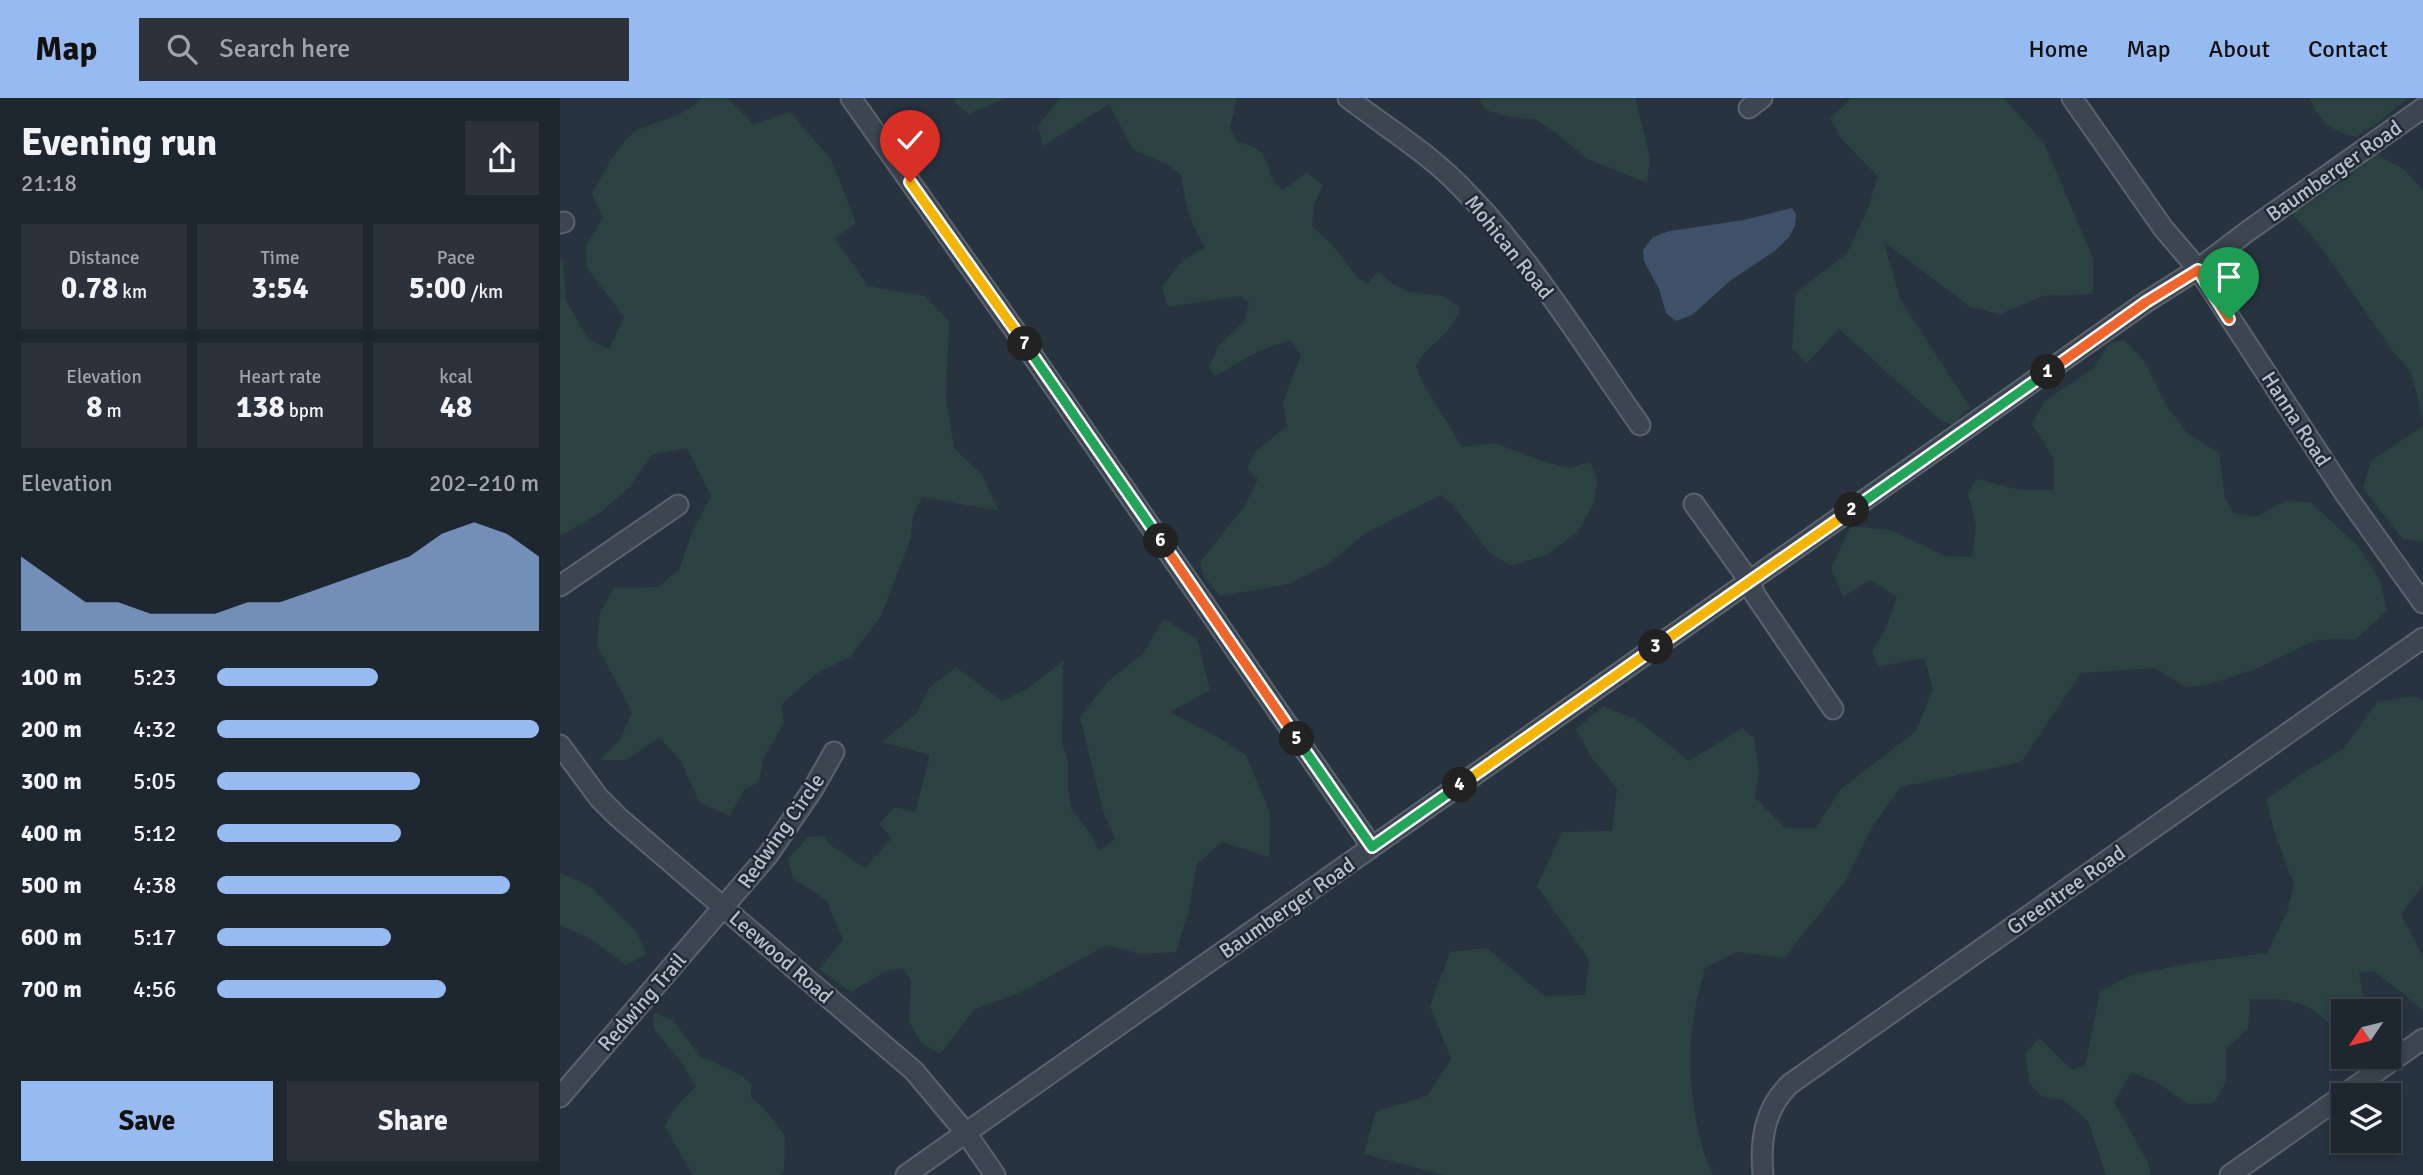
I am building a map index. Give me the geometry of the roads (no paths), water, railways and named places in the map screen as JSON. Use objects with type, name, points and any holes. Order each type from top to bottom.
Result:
[{"type":"street","points":[[852,98],[1372,847]]},
{"type":"street","name":"Mohican Road","points":[[1348,98],[1430,158],[1482,209],[1527,264],[1640,425]]},
{"type":"street","name":"Hanna Road","points":[[2071,98],[2163,228],[2198,270],[2346,495],[2423,603]]},
{"type":"street","name":"Baumberger Road","points":[[906,1175],[2146,302],[2198,270],[2248,231],[2423,108]]},
{"type":"street","points":[[560,586],[678,505]]},
{"type":"street","points":[[1694,505],[1750,582],[1755,596],[1833,709]]},
{"type":"street","name":"Greentree Road","points":[[1763,1175],[1762,1148],[1768,1115],[1779,1095],[1790,1084],[2423,638]]},
{"type":"street","name":"Leewood Road","points":[[560,744],[599,798],[618,817],[914,1071],[966,1133],[995,1175]]},
{"type":"street","name":"Redwing Circle","points":[[724,908],[784,833],[834,752]]},
{"type":"street","name":"Redwing Trail","points":[[560,1097],[724,908]]},
{"type":"street","points":[[2230,1175],[2423,1039]]},
{"type":"water","points":[[1792,208],[1796,214],[1795,226],[1789,237],[1776,250],[1730,281],[1692,315],[1676,321],[1666,313],[1659,289],[1644,261],[1643,250],[1653,237],[1670,231],[1744,220]]}]
